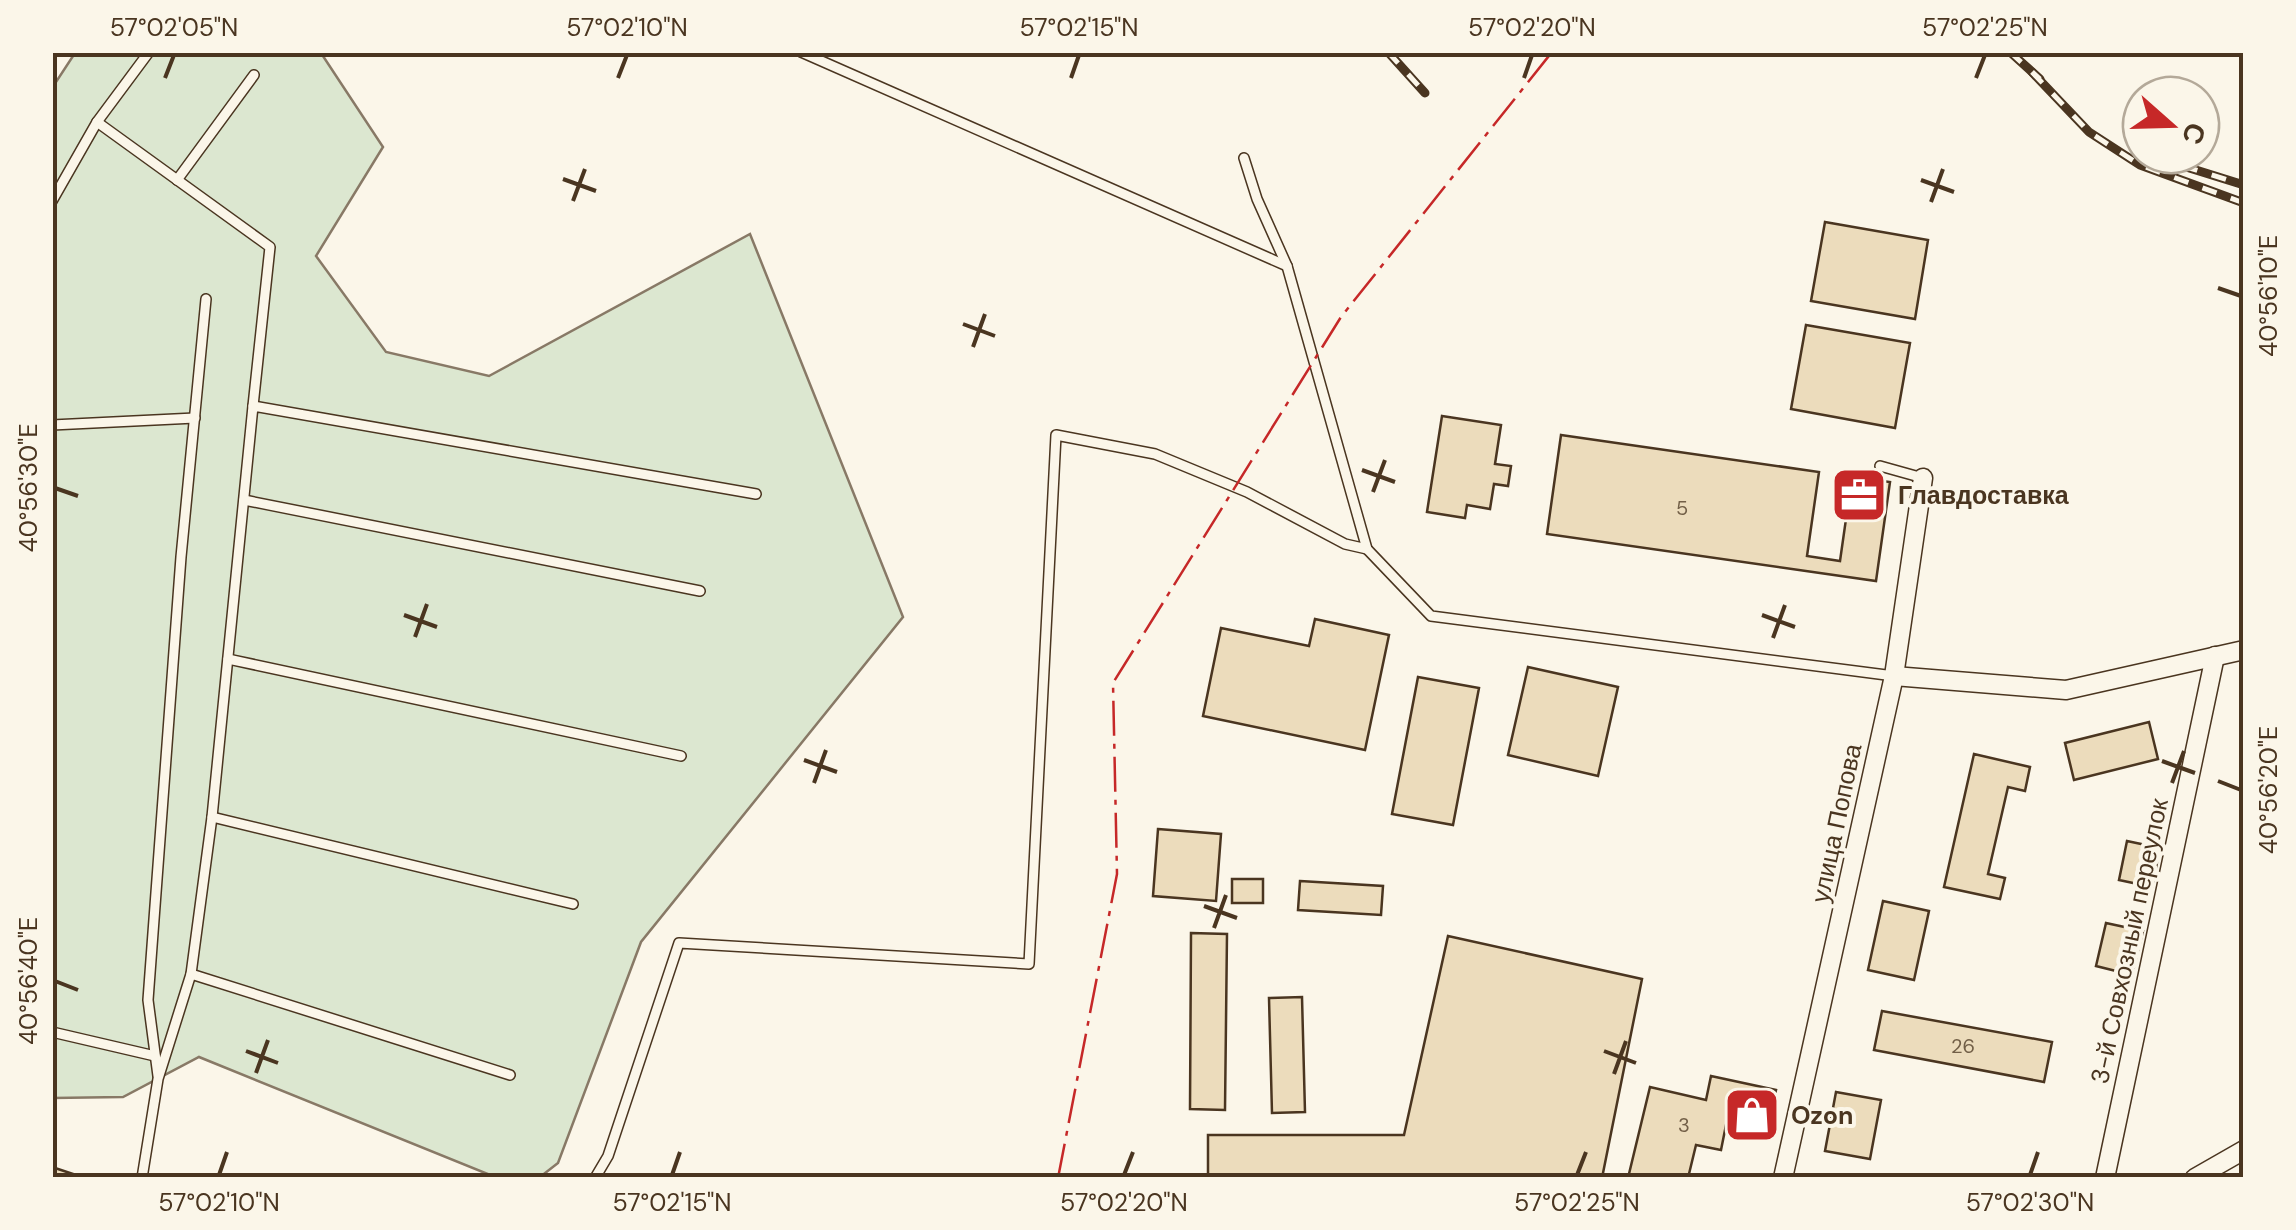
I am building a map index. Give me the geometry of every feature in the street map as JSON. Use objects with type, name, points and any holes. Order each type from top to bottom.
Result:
[{"type":"street","name":"улица Попова","points":[[1783,1178],[1894,676],[1923,478]]},
{"type":"street","points":[[1894,676],[2066,690],[2244,650]]},
{"type":"street","name":"3-й Совхозный переулок","points":[[2105,1178],[2215,656]]},
{"type":"street","points":[[2195,1178],[2244,1150]]},
{"type":"lane","points":[[52,201],[97,122],[150,52]]},
{"type":"lane","points":[[802,52],[1287,266]]},
{"type":"lane","points":[[177,180],[254,75]]},
{"type":"lane","points":[[97,122],[270,247],[212,817],[191,974],[158,1079],[142,1178]]},
{"type":"lane","points":[[1244,158],[1256,198],[1287,266],[1366,549],[1431,616],[1894,676]]},
{"type":"lane","points":[[158,1079],[148,1000],[206,299]]},
{"type":"lane","points":[[254,406],[756,494]]},
{"type":"lane","points":[[52,425],[195,418]]},
{"type":"lane","points":[[595,1178],[608,1156],[679,943],[1029,964],[1056,435],[1156,454],[1247,492],[1346,544],[1366,549]]},
{"type":"lane","points":[[1880,466],[1923,478]]},
{"type":"lane","points":[[244,500],[700,592]]},
{"type":"lane","points":[[228,658],[681,756]]},
{"type":"lane","points":[[212,817],[574,904]]},
{"type":"lane","points":[[191,974],[510,1075]]},
{"type":"lane","points":[[52,1032],[155,1056]]},
{"type":"green space","points":[[75,53],[321,53],[383,147],[316,256],[386,352],[489,376],[750,234],[903,617],[641,942],[558,1163],[540,1177],[495,1177],[199,1057],[123,1097],[53,1098],[52,88]]},
{"type":"building","points":[[1825,222],[1928,240],[1915,319],[1811,301]]},
{"type":"building","points":[[1806,325],[1910,343],[1895,428],[1791,409]]},
{"type":"building","points":[[1442,416],[1501,425],[1495,464],[1511,466],[1508,486],[1494,484],[1490,509],[1467,505],[1465,518],[1427,512]]},
{"type":"building","points":[[1561,435],[1819,472],[1807,556],[1840,561],[1852,477],[1890,482],[1876,581],[1547,534]]},
{"type":"building","points":[[1315,619],[1389,635],[1365,750],[1203,716],[1221,628],[1309,646]]},
{"type":"building","points":[[1528,667],[1618,687],[1598,776],[1508,755]]},
{"type":"building","points":[[1418,677],[1479,688],[1453,825],[1392,814]]},
{"type":"building","points":[[2149,722],[2158,759],[2074,780],[2065,743]]},
{"type":"building","points":[[1974,754],[2030,767],[2025,791],[2008,787],[1988,874],[2005,878],[2000,899],[1944,887]]},
{"type":"building","points":[[1158,829],[1221,834],[1216,901],[1153,896]]},
{"type":"building","points":[[2127,841],[2160,848],[2152,887],[2119,880]]},
{"type":"building","points":[[1232,879],[1263,879],[1263,903],[1232,903]]},
{"type":"building","points":[[1300,881],[1383,886],[1381,915],[1298,910]]},
{"type":"building","points":[[1883,901],[1929,911],[1914,980],[1868,970]]},
{"type":"building","points":[[2106,923],[2143,931],[2132,975],[2096,966]]},
{"type":"building","points":[[1191,933],[1227,934],[1225,1110],[1190,1109]]},
{"type":"building","points":[[1448,936],[1642,979],[1602,1178],[1208,1178],[1208,1135],[1404,1135]]},
{"type":"building","points":[[1302,997],[1305,1112],[1272,1113],[1269,998]]},
{"type":"building","points":[[1882,1011],[2052,1042],[2044,1082],[1874,1050]]},
{"type":"building","points":[[1711,1076],[1776,1090],[1767,1129],[1727,1120],[1721,1150],[1696,1145],[1688,1178],[1628,1178],[1650,1087],[1706,1100]]},
{"type":"building","points":[[1836,1092],[1881,1100],[1870,1159],[1825,1151]]},
{"type":"building","points":[[52,1167],[85,1178],[52,1178]]},
{"type":"railway","points":[[1388,52],[1425,93]]},
{"type":"railway","points":[[2010,52],[2040,79]]},
{"type":"railway","points":[[2032,72],[2089,132],[2140,165],[2244,203]]},
{"type":"railway","points":[[2212,175],[2244,185]]},
{"type":"power","points":[[1058,1178],[1117,874],[1113,683],[1341,317],[1552,52]]},
{"type":"place","name":"Главдоставка","points":[[1859,495]]},
{"type":"place","name":"Ozon","points":[[1752,1115]]}]
